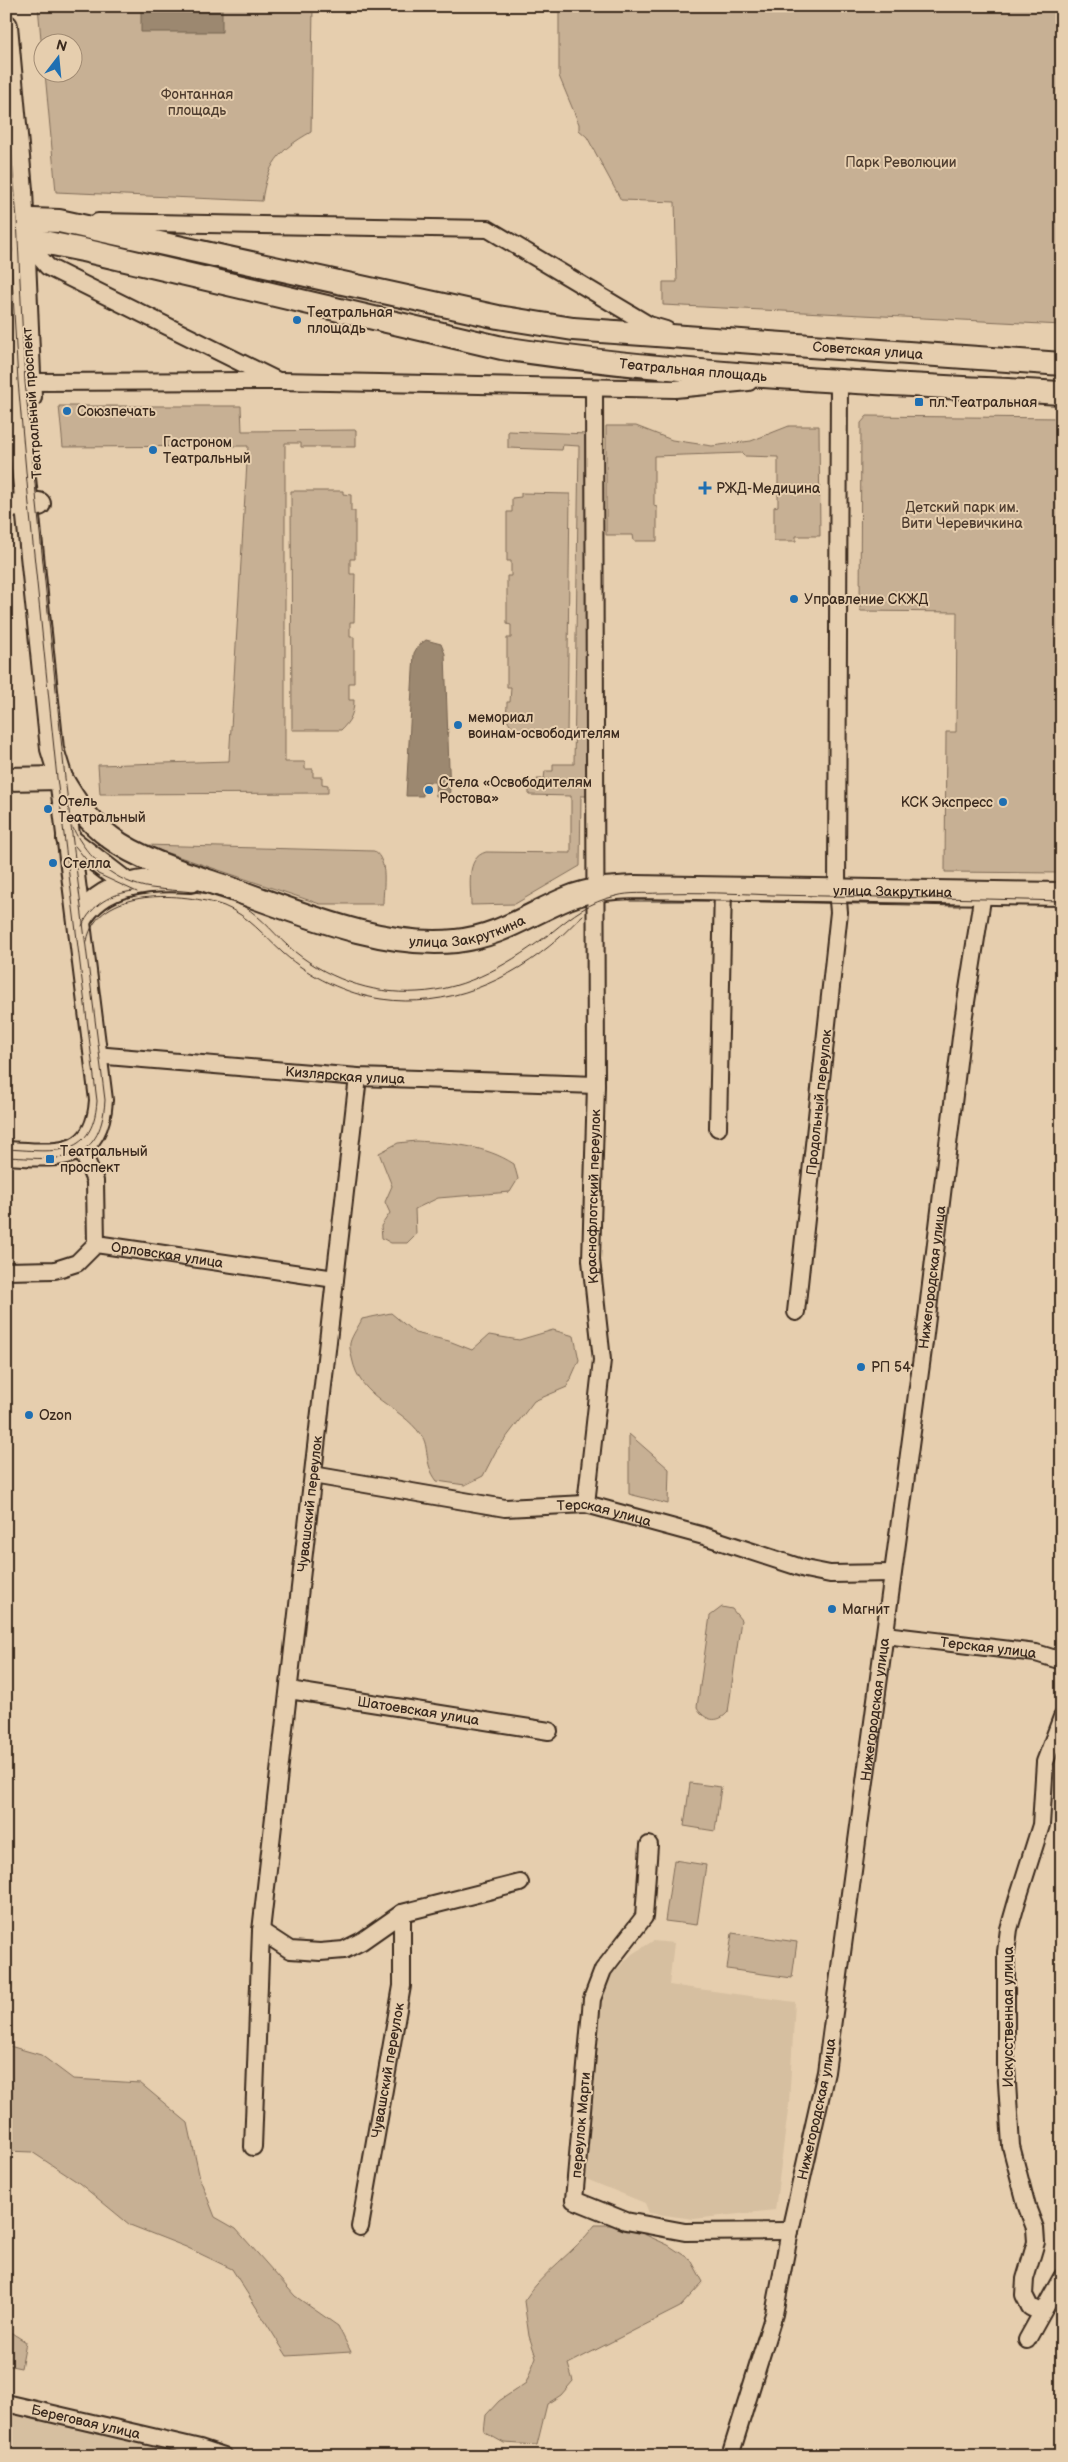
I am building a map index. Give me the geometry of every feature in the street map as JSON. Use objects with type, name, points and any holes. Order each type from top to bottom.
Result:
[{"type":"main road","name":"Театральный проспект","points":[[6,26],[15,228],[29,382],[24,505]]},
{"type":"main road","points":[[15,228],[59,221],[498,317],[573,330],[690,338]]},
{"type":"main road","name":"Театральная площадь","points":[[15,228],[83,250],[502,348],[572,358],[798,378]]},
{"type":"main road","name":"Театральный проспект","points":[[6,261],[24,505],[66,748],[61,778],[95,1055],[100,1112],[95,1128],[81,1148]]},
{"type":"main road","name":"Советская улица","points":[[690,338],[1054,364],[1052,393],[798,378]]},
{"type":"main road","points":[[6,779],[61,778]]},
{"type":"main road","name":"улица Закруткина","points":[[61,778],[79,810],[112,839],[154,861],[212,883],[360,931],[401,939],[456,941],[510,928],[569,898],[596,889],[723,887],[1062,894]]},
{"type":"main road","points":[[68,839],[128,885]]},
{"type":"main road","name":"улица Закруткина","points":[[78,921],[84,912],[106,892],[128,885],[155,880],[212,883]]},
{"type":"main road","points":[[6,1153],[57,1154],[81,1148]]},
{"type":"street","points":[[59,221],[488,229],[649,325],[690,338]]},
{"type":"street","name":"Театральная площадь","points":[[15,228],[48,267],[279,382]]},
{"type":"street","name":"Театральная площадь","points":[[29,382],[279,382],[675,389],[798,378]]},
{"type":"street","name":"Продольный переулок","points":[[796,1312],[839,912],[837,890],[839,380]]},
{"type":"street","name":"Краснофлотский переулок","points":[[586,1504],[602,1360],[591,1260],[596,1085],[594,388]]},
{"type":"street","points":[[718,1128],[723,887]]},
{"type":"street","name":"Нижегородская улица","points":[[730,2456],[774,2314],[790,2231],[826,2072],[923,1351],[963,1021],[983,893]]},
{"type":"street","name":"Кизлярская улица","points":[[95,1055],[358,1077],[596,1085]]},
{"type":"street","name":"Чувашский переулок","points":[[253,2148],[261,1931],[358,1077]]},
{"type":"street","points":[[81,1148],[95,1181],[96,1244]]},
{"type":"street","name":"Орловская улица","points":[[6,1271],[55,1270],[77,1263],[96,1244],[335,1279]]},
{"type":"street","name":"Терская улица","points":[[313,1475],[505,1508],[586,1504],[704,1536],[805,1569],[830,1574],[892,1573]]},
{"type":"street","name":"Терская улица","points":[[885,1635],[1036,1653],[1062,1661]]},
{"type":"street","name":"Шатоевская улица","points":[[289,1690],[549,1731]]},
{"type":"street","name":"Искусственная улица","points":[[1040,2312],[1030,2306],[1024,2295],[1025,2279],[1036,2242],[1034,2228],[1011,2146],[1006,2067],[1006,1952],[1012,1920],[1041,1825],[1045,1762],[1062,1717]]},
{"type":"street","name":"переулок Марти","points":[[649,1845],[644,1917],[603,1970],[592,1999],[574,2200],[626,2221],[685,2232],[790,2231]]},
{"type":"street","points":[[261,1931],[290,1950],[320,1952],[344,1950],[362,1941],[402,1913],[520,1883]]},
{"type":"street","name":"Чувашский переулок","points":[[360,2227],[402,1986],[402,1913]]},
{"type":"street","points":[[1027,2340],[1040,2312],[1062,2277]]},
{"type":"street","name":"Береговая улица","points":[[6,2403],[200,2448],[224,2456]]},
{"type":"shaded area","points":[[141,6],[222,6],[222,32],[141,32]]},
{"type":"shaded area","points":[[426,640],[441,644],[445,654],[450,796],[436,796],[435,782],[423,782],[423,796],[406,796],[414,653],[418,646]]},
{"type":"shaded area","points":[[653,1941],[674,1943],[669,1985],[795,2002],[789,2103],[775,2210],[694,2219],[649,2213],[645,2203],[586,2179],[599,2001],[608,1978],[632,1954]]},
{"type":"shaded area","points":[[6,2410],[199,2456],[6,2456]]},
{"type":"green space","name":"Фонтанная площадь","points":[[38,6],[313,6],[311,132],[291,145],[276,159],[267,177],[262,201],[56,192],[46,82],[82,82],[82,32],[40,32]]},
{"type":"green space","name":"Парк Революции","points":[[559,6],[1062,6],[1062,325],[663,305],[663,282],[677,282],[675,202],[621,200],[587,137],[579,130],[579,124],[559,76]]},
{"type":"green space","points":[[59,406],[241,406],[242,431],[356,430],[356,447],[301,447],[301,443],[285,443],[285,762],[305,762],[305,769],[313,769],[313,777],[322,777],[322,784],[328,785],[328,793],[100,794],[98,765],[229,761],[248,446],[63,447]]},
{"type":"green space","name":"Детский парк им. Вити Черевичкина","points":[[867,416],[1062,418],[1062,873],[945,872],[946,732],[956,732],[957,612],[860,611],[861,423]]},
{"type":"green space","points":[[606,426],[636,426],[672,440],[712,446],[751,441],[789,426],[819,426],[820,536],[796,536],[796,541],[774,541],[774,507],[778,506],[778,457],[744,456],[743,453],[654,456],[654,506],[657,507],[657,541],[634,541],[633,535],[606,535]]},
{"type":"green space","points":[[508,431],[588,434],[587,796],[581,796],[580,866],[515,904],[471,905],[470,882],[472,867],[479,855],[486,852],[571,853],[571,796],[529,795],[529,786],[536,787],[537,779],[544,779],[545,771],[553,771],[553,764],[574,764],[579,446],[563,445],[562,450],[508,448]]},
{"type":"green space","points":[[291,491],[343,491],[343,494],[351,495],[351,511],[355,511],[355,559],[350,559],[350,574],[355,574],[354,622],[350,622],[350,637],[354,637],[354,683],[349,683],[349,700],[354,700],[354,705],[351,717],[341,730],[292,730]]},
{"type":"green space","points":[[521,493],[570,494],[567,734],[520,732],[508,723],[507,702],[510,702],[511,687],[507,687],[507,638],[511,638],[511,625],[507,624],[507,576],[511,576],[511,561],[507,561],[507,512],[512,512],[512,498],[521,497]]},
{"type":"green space","points":[[144,845],[374,851],[382,861],[383,904],[320,904]]},
{"type":"green space","points":[[416,1141],[467,1146],[491,1153],[514,1164],[518,1179],[510,1192],[438,1198],[415,1209],[416,1234],[407,1243],[391,1243],[382,1238],[381,1226],[390,1213],[385,1202],[392,1186],[379,1153],[398,1143]]},
{"type":"green space","points":[[391,1313],[415,1333],[449,1341],[472,1350],[489,1335],[519,1340],[553,1330],[574,1336],[579,1360],[567,1387],[534,1401],[496,1451],[483,1476],[465,1485],[437,1481],[430,1468],[424,1439],[412,1425],[381,1401],[363,1383],[356,1372],[352,1358],[350,1343],[362,1319]]},
{"type":"green space","points":[[629,1434],[669,1469],[668,1504],[629,1494]]},
{"type":"green space","points":[[722,1607],[732,1609],[741,1620],[728,1712],[720,1718],[711,1719],[703,1715],[697,1707],[710,1616]]},
{"type":"green space","points":[[690,1783],[721,1787],[715,1831],[684,1826]]},
{"type":"green space","points":[[674,1860],[706,1865],[697,1925],[665,1921]]},
{"type":"green space","points":[[732,1933],[797,1942],[792,1978],[727,1969]]},
{"type":"green space","points":[[6,2045],[41,2055],[73,2079],[140,2083],[188,2123],[200,2179],[215,2217],[236,2229],[295,2296],[338,2326],[351,2352],[287,2356],[232,2269],[186,2247],[130,2225],[79,2183],[32,2152],[6,2151]]},
{"type":"green space","points":[[595,2225],[624,2225],[668,2245],[691,2260],[703,2282],[680,2307],[568,2364],[573,2381],[561,2395],[547,2404],[537,2445],[504,2443],[484,2432],[486,2415],[499,2401],[526,2383],[536,2357],[529,2336],[524,2301],[540,2280]]},
{"type":"green space","points":[[7,2330],[26,2342],[21,2368],[6,2365]]},
{"type":"tram line","points":[[6,89],[17,219],[25,382],[65,778],[105,1100],[102,1122],[95,1138],[85,1148],[73,1155],[59,1158],[6,1157]]},
{"type":"tram line","points":[[6,175],[18,381],[29,505],[57,778],[97,1101],[94,1120],[87,1134],[78,1143],[53,1151],[6,1149]]},
{"type":"tram line","points":[[73,828],[86,850],[104,868],[126,881],[151,888],[215,895],[235,902],[257,916],[288,946],[316,967],[348,982],[365,987],[400,992],[436,990],[472,980],[521,954],[589,906],[606,899],[627,894],[716,893],[1062,901]]},
{"type":"tram line","points":[[75,846],[98,874],[137,892]]},
{"type":"tram line","points":[[82,926],[91,912],[103,901],[125,892],[133,891]]},
{"type":"tram line","points":[[87,941],[94,923],[107,910],[124,902],[166,896],[207,901],[224,906],[241,915],[294,962],[317,977],[342,989],[381,999],[429,1000],[453,995],[499,979],[540,953],[583,915]]},
{"type":"tram line","points":[[630,901],[960,906]]},
{"type":"place","name":"Театральная площадь","points":[[297,320]]},
{"type":"place","name":"пл. Театральная","points":[[919,402]]},
{"type":"place","name":"Союзпечать","points":[[67,411]]},
{"type":"place","name":"Гастроном Театральный","points":[[153,450]]},
{"type":"place","name":"РЖД-Медицина","points":[[705,488]]},
{"type":"place","name":"Управление СКЖД","points":[[794,599]]},
{"type":"place","name":"мемориал воинам-освободителям","points":[[458,725]]},
{"type":"place","name":"Стела «Освободителям Ростова»","points":[[429,790]]},
{"type":"place","name":"КСК Экспресс","points":[[1003,802]]},
{"type":"place","name":"Отель Театральный","points":[[48,809]]},
{"type":"place","name":"Стелла","points":[[53,863]]},
{"type":"place","name":"Театральный проспект","points":[[50,1159]]},
{"type":"place","name":"РП 54","points":[[861,1367]]},
{"type":"place","name":"Ozon","points":[[29,1415]]},
{"type":"place","name":"Магнит","points":[[832,1609]]}]
